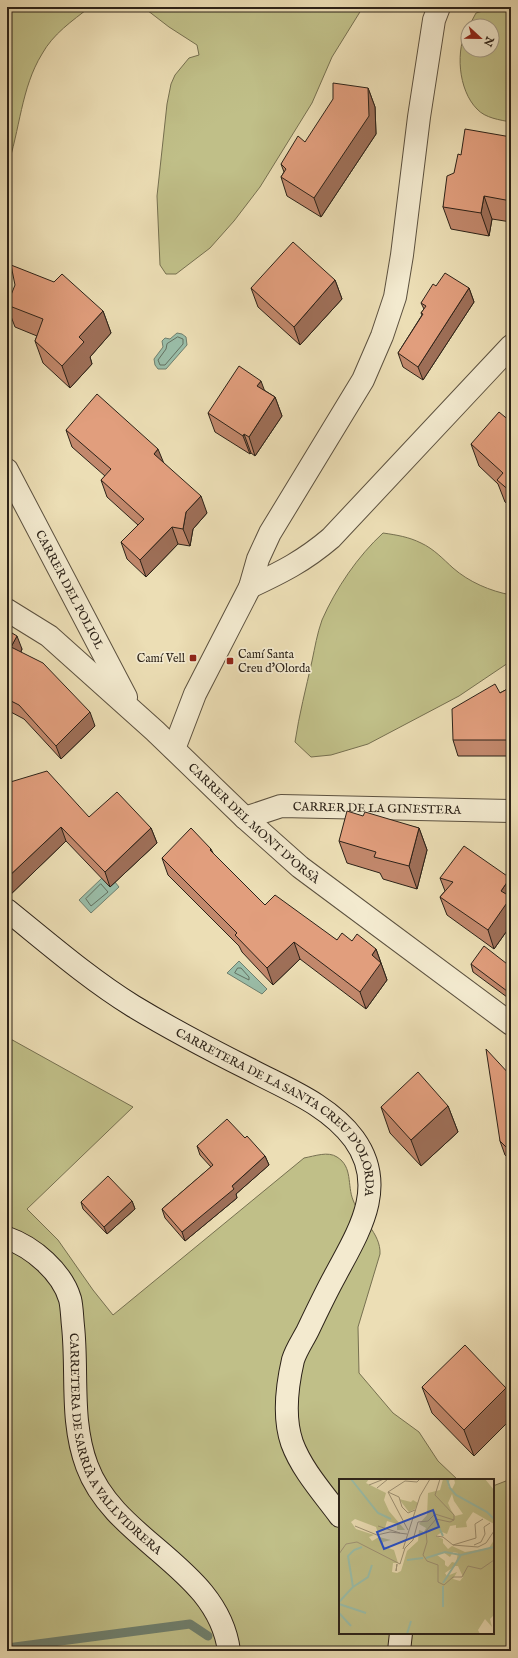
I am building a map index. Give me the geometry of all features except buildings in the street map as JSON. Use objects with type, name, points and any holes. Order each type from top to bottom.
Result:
[{"type":"street","points":[[174,749],[196,694],[250,587],[258,559],[270,533],[363,380],[382,336],[395,297],[402,255],[419,118],[434,20],[439,7]]},
{"type":"street","points":[[250,587],[288,569],[311,555],[332,538],[511,346]]},
{"type":"street","name":"CARRER DEL POLIOL","points":[[7,470],[133,710]]},
{"type":"street","name":"CARRER DEL MONT D'ORSÀ","points":[[7,610],[49,636],[133,710],[245,818],[300,867],[511,1024]]},
{"type":"street","name":"CARRER DE LA GINESTERA","points":[[245,818],[282,806],[511,811]]},
{"type":"street","name":"CARRETERA DE LA SANTA CREU D'OLORDA","points":[[7,910],[82,970],[133,1006],[332,1114],[354,1139],[368,1163],[370,1193],[362,1225],[294,1358],[288,1390],[287,1418],[292,1443],[308,1472],[339,1515]]},
{"type":"street","name":"CARRETERA DE SARRIÀ A VALLVIDRERA","points":[[7,1238],[18,1242],[38,1256],[63,1282],[70,1300],[75,1340],[76,1415],[79,1445],[96,1484],[113,1509],[203,1592],[216,1610],[227,1635],[229,1651]]},
{"type":"street","points":[[399,1651],[400,1634]]},
{"type":"shaded area","points":[[7,7],[90,7],[63,28],[52,40],[46,47],[35,67],[25,95],[7,168]]},
{"type":"shaded area","points":[[143,7],[363,7],[332,57],[312,103],[260,187],[234,221],[210,248],[176,274],[166,274],[160,265],[157,196],[167,104],[171,84],[175,75],[189,58],[199,55],[197,45],[169,27]]},
{"type":"shaded area","points":[[496,7],[511,7],[511,122],[488,117],[480,112],[471,101],[462,81],[460,58],[500,58],[500,18],[473,18],[476,13]]},
{"type":"shaded area","points":[[383,533],[403,536],[426,545],[459,573],[473,582],[495,591],[511,595],[511,661],[459,696],[368,744],[331,755],[311,757],[295,742],[320,625],[334,596],[348,573],[356,562]]},
{"type":"shaded area","points":[[7,1037],[133,1107],[27,1209],[58,1240],[93,1290],[113,1315],[304,1158],[321,1154],[330,1154],[342,1161],[348,1171],[353,1200],[360,1214],[377,1239],[380,1254],[358,1327],[359,1373],[393,1413],[419,1432],[438,1461],[457,1479],[339,1479],[339,1634],[494,1634],[494,1486],[511,1479],[511,1651],[7,1651]]},
{"type":"water","points":[[177,333],[186,337],[187,345],[166,369],[158,369],[155,365],[154,359],[163,347],[162,341],[165,338],[170,339]]},
{"type":"water","points":[[102,878],[110,886],[115,882],[119,887],[91,913],[79,900]]},
{"type":"water","points":[[239,961],[267,989],[262,994],[227,973]]},
{"type":"waterway","points":[[7,1648],[190,1624],[208,1636]]},
{"type":"place","name":"Camí Vell","points":[[193,658]]},
{"type":"place","name":"Camí Santa Creu d'Olorda","points":[[230,661]]}]
